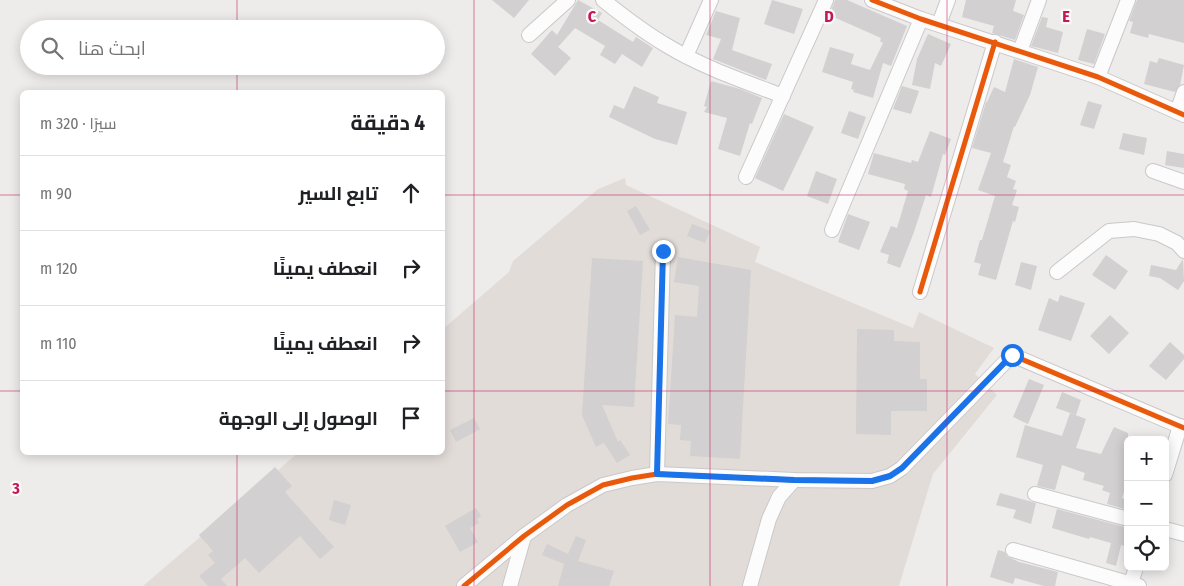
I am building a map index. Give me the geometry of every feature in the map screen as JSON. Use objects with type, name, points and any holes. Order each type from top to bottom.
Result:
[{"type":"street","points":[[529,35],[568,0]]},
{"type":"street","points":[[603,0],[627,20],[686,56],[712,69],[783,96]]},
{"type":"street","points":[[686,56],[712,0]]},
{"type":"street","points":[[746,177],[826,0]]},
{"type":"street","points":[[872,0],[920,18],[1098,77],[1181,113],[1184,92]]},
{"type":"street","points":[[939,24],[948,0]]},
{"type":"street","points":[[1020,51],[1039,0]]},
{"type":"street","points":[[1098,77],[1128,0]]},
{"type":"street","points":[[832,230],[920,18]]},
{"type":"street","points":[[920,292],[995,42]]},
{"type":"street","points":[[1153,171],[1184,182]]},
{"type":"street","points":[[1057,272],[1109,231],[1134,229],[1159,234],[1177,243],[1184,251]]},
{"type":"street","points":[[657,474],[663,251]]},
{"type":"street","points":[[464,586],[524,536],[567,505],[603,485],[657,474],[794,480],[872,481],[890,476],[902,468],[1012,355],[1182,427],[1169,464]]},
{"type":"street","points":[[750,586],[769,518],[779,497],[794,480]]},
{"type":"street","points":[[1035,494],[1124,518]]},
{"type":"street","points":[[1169,530],[1184,534]]},
{"type":"street","points":[[510,586],[524,536]]},
{"type":"street","points":[[1013,550],[1135,585],[1136,571]]},
{"type":"shaded area","points":[[625,178],[626,185],[760,247],[755,262],[913,328],[919,312],[994,348],[975,374],[997,395],[933,474],[899,586],[143,586],[296,455],[445,455],[445,327],[509,272],[513,261],[598,189]]},
{"type":"building","points":[[492,0],[529,0],[514,18]]},
{"type":"building","points":[[578,0],[602,13],[598,20],[633,42],[636,37],[653,48],[642,67],[622,54],[615,64],[600,55],[605,46],[575,28],[558,47],[571,58],[555,76],[531,54],[552,30],[557,35]]},
{"type":"building","points":[[772,0],[803,9],[794,34],[764,24]]},
{"type":"building","points":[[835,0],[847,0],[907,26],[891,66],[883,63],[873,98],[853,92],[854,90],[851,89],[853,82],[822,72],[830,47],[854,54],[851,64],[870,70],[883,43],[880,41],[881,38],[829,15]]},
{"type":"building","points":[[966,0],[1016,0],[1013,11],[1024,15],[1015,40],[992,33],[994,26],[962,17]]},
{"type":"building","points":[[1137,0],[1184,0],[1184,43],[1149,34],[1148,38],[1130,33],[1133,22],[1129,21]]},
{"type":"building","points":[[716,11],[740,18],[732,50],[772,64],[766,80],[713,59],[721,39],[706,35]]},
{"type":"building","points":[[1042,17],[1048,18],[1046,27],[1063,32],[1058,53],[1031,46]]},
{"type":"building","points":[[1087,29],[1105,34],[1094,64],[1078,60]]},
{"type":"building","points":[[928,34],[951,44],[941,66],[935,63],[930,89],[912,85],[917,59]]},
{"type":"building","points":[[1159,58],[1184,65],[1180,85],[1175,92],[1144,84],[1150,61],[1157,63]]},
{"type":"building","points":[[1014,59],[1038,67],[1030,95],[1014,126],[1003,162],[1011,165],[1007,177],[1016,181],[1013,189],[1017,190],[1012,205],[1019,207],[1015,222],[1013,221],[996,280],[978,275],[981,264],[974,262],[995,196],[978,190],[991,153],[972,148],[986,102],[994,87],[1005,92]]},
{"type":"building","points":[[711,81],[740,89],[762,98],[752,124],[750,123],[740,156],[718,149],[727,118],[704,112],[707,107],[704,106]]},
{"type":"building","points":[[634,86],[659,97],[657,103],[687,112],[677,145],[655,139],[609,117],[614,105],[624,109]]},
{"type":"building","points":[[902,86],[919,91],[911,114],[893,109]]},
{"type":"building","points":[[1088,101],[1102,105],[1094,129],[1080,125]]},
{"type":"building","points":[[849,111],[866,117],[858,139],[841,133]]},
{"type":"building","points":[[784,114],[814,127],[783,191],[755,178]]},
{"type":"building","points":[[930,131],[951,139],[945,155],[943,154],[931,197],[926,195],[900,268],[887,263],[889,255],[880,252],[891,226],[897,228],[908,191],[904,189],[905,184],[868,174],[874,153],[911,163],[912,160],[918,162]]},
{"type":"building","points":[[1123,133],[1147,138],[1144,155],[1119,149]]},
{"type":"building","points":[[1167,151],[1184,154],[1184,168],[1165,165]]},
{"type":"building","points":[[816,171],[837,179],[828,204],[807,196]]},
{"type":"building","points":[[636,206],[650,230],[640,235],[627,211]]},
{"type":"building","points":[[848,214],[870,222],[859,250],[838,242]]},
{"type":"building","points":[[692,224],[710,231],[705,243],[687,236]]},
{"type":"building","points":[[1106,255],[1128,271],[1115,290],[1092,275]]},
{"type":"building","points":[[678,257],[751,270],[740,459],[690,456],[691,441],[680,440],[681,425],[668,424],[675,315],[697,317],[699,286],[674,282]]},
{"type":"building","points":[[592,258],[643,261],[634,407],[602,405],[618,442],[620,440],[630,455],[617,463],[604,443],[596,447],[582,415]]},
{"type":"building","points":[[1183,259],[1184,281],[1178,290],[1160,278],[1149,276],[1151,265],[1176,270]]},
{"type":"building","points":[[1021,262],[1037,266],[1031,290],[1015,285]]},
{"type":"building","points":[[1060,295],[1085,303],[1071,341],[1038,330],[1049,298],[1058,302]]},
{"type":"building","points":[[1110,315],[1129,333],[1109,354],[1090,336]]},
{"type":"building","points":[[857,329],[894,330],[894,341],[920,342],[920,379],[927,379],[927,411],[891,411],[891,435],[856,434]]},
{"type":"building","points":[[1170,342],[1184,355],[1184,359],[1166,380],[1149,366]]},
{"type":"building","points":[[1029,379],[1044,385],[1028,424],[1013,417]]},
{"type":"building","points":[[1062,392],[1081,400],[1076,415],[1056,408]]},
{"type":"building","points":[[1070,413],[1086,419],[1076,448],[1101,454],[1114,427],[1128,433],[1128,436],[1124,436],[1124,491],[1122,498],[1124,499],[1124,509],[1107,504],[1110,493],[1102,490],[1104,486],[1083,480],[1085,473],[1062,465],[1055,490],[1037,486],[1043,465],[1016,457],[1025,425],[1062,436]]},
{"type":"building","points":[[474,418],[480,429],[456,442],[450,430]]},
{"type":"building","points":[[275,467],[292,486],[285,492],[334,547],[320,559],[300,536],[259,573],[245,558],[221,579],[227,586],[208,586],[199,576],[215,563],[208,555],[213,551],[199,535]]},
{"type":"building","points":[[1000,493],[1036,503],[1031,524],[1013,518],[1016,510],[996,505]]},
{"type":"building","points":[[334,500],[351,505],[345,525],[329,520]]},
{"type":"building","points":[[476,508],[481,516],[477,519],[479,523],[470,528],[478,542],[460,552],[445,526]]},
{"type":"building","points":[[1057,509],[1124,527],[1124,546],[1121,545],[1116,566],[1106,563],[1111,543],[1090,537],[1089,539],[1052,528]]},
{"type":"building","points":[[576,536],[586,540],[578,561],[614,571],[609,586],[558,586],[564,564],[542,555],[547,544],[568,554]]},
{"type":"building","points":[[998,550],[1005,552],[1007,556],[1019,562],[1058,572],[1055,586],[1044,586],[1015,578],[1013,584],[990,577]]},
{"type":"cycle path","points":[[872,0],[921,19],[1098,77],[1184,115]]},
{"type":"cycle path","points":[[920,292],[995,42]]},
{"type":"cycle path","points":[[464,586],[524,536],[567,505],[603,485],[657,474],[794,480],[872,481],[890,476],[902,468],[1012,355],[1184,428]]},
{"type":"route","points":[[663,251],[657,474],[794,480],[872,481],[890,476],[902,468],[1012,355]]}]
